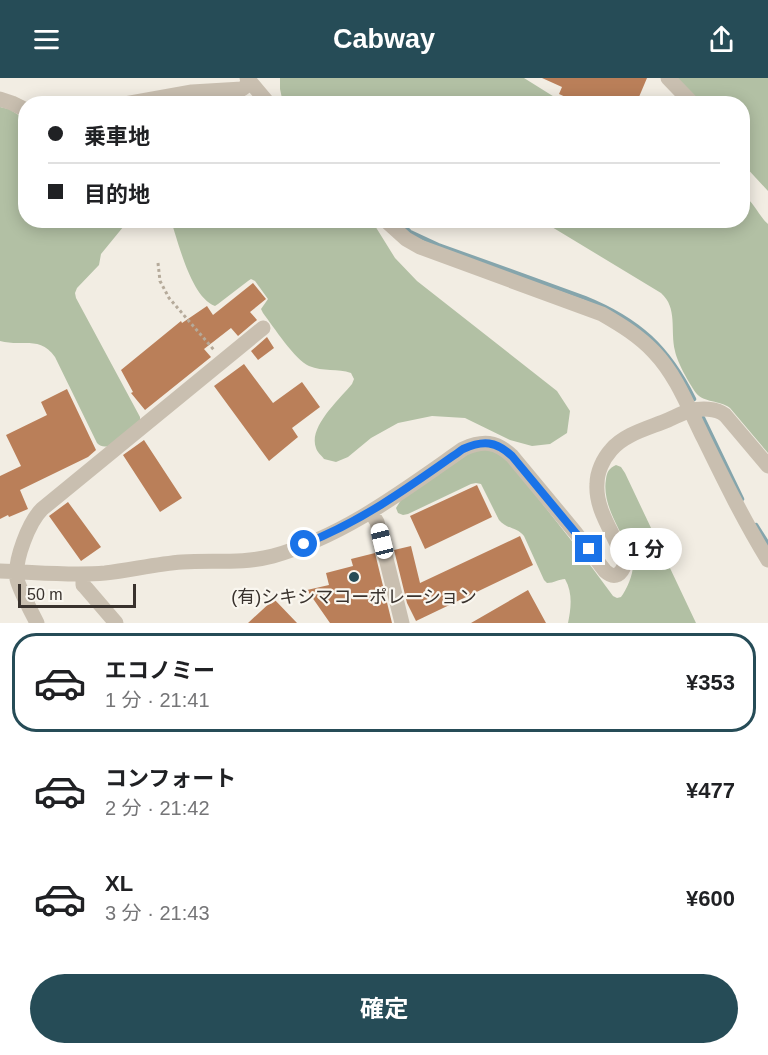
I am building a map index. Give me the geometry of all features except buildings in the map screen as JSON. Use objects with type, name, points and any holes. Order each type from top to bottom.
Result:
[{"type":"street","points":[[668,78],[685,96]]},
{"type":"street","points":[[169,96],[192,92],[242,89],[248,80],[262,96]]},
{"type":"street","points":[[0,99],[18,105]]},
{"type":"street","points":[[394,228],[420,247],[602,314],[639,338],[655,353],[674,380],[736,505],[768,560]]},
{"type":"street","points":[[37,623],[17,580],[18,559],[36,515],[263,328]]},
{"type":"street","points":[[0,571],[105,573],[164,563],[254,560],[273,555],[317,539],[371,512],[463,449],[483,443],[494,444],[512,456],[605,571],[614,576],[624,569],[625,562],[601,509],[597,484],[604,460],[621,441],[690,411],[719,410],[768,466]]},
{"type":"street","points":[[371,512],[377,522],[402,623]]},
{"type":"street","points":[[83,574],[83,585],[116,623]]},
{"type":"path","points":[[158,263],[160,281],[169,298],[223,360]]},
{"type":"green space","points":[[280,78],[524,78],[553,96],[282,96]]},
{"type":"green space","points":[[677,78],[768,78],[768,191],[750,172],[750,96],[694,96]]},
{"type":"green space","points":[[0,107],[18,115],[18,228],[122,228],[101,254],[99,265],[75,293],[140,420],[110,446],[100,445],[55,357],[49,350],[37,344],[0,341]]},
{"type":"green space","points":[[750,201],[768,224],[768,453],[730,408],[699,396],[693,389],[676,356],[672,312],[661,293],[554,228],[750,228]]},
{"type":"green space","points":[[173,228],[376,228],[395,258],[417,281],[557,391],[570,411],[567,433],[550,444],[532,446],[510,440],[465,418],[432,416],[398,423],[371,438],[348,457],[336,462],[324,459],[316,448],[316,431],[326,414],[352,384],[354,379],[351,373],[314,368],[303,363],[263,313],[261,309],[268,299],[251,279],[215,306],[207,301],[199,292],[182,256]]},
{"type":"green space","points":[[474,450],[492,450],[508,460],[613,596],[617,598],[621,597],[626,590],[633,560],[611,513],[605,488],[608,472],[616,465],[621,467],[696,623],[568,623],[570,595],[565,579],[547,583],[544,580],[524,536],[499,520],[481,484],[471,484],[408,514],[398,513],[396,508],[401,500]]},
{"type":"waterway","points":[[406,228],[438,245],[585,298],[621,316],[650,337],[662,350],[674,364],[694,399]]},
{"type":"waterway","points":[[703,418],[742,499]]},
{"type":"waterway","points":[[756,525],[768,544]]},
{"type":"place","name":"(有)シキシマコーポレーション","points":[[354,577]]},
{"type":"route","points":[[304,544],[365,515],[463,449],[483,443],[494,444],[512,456],[589,549]]}]
